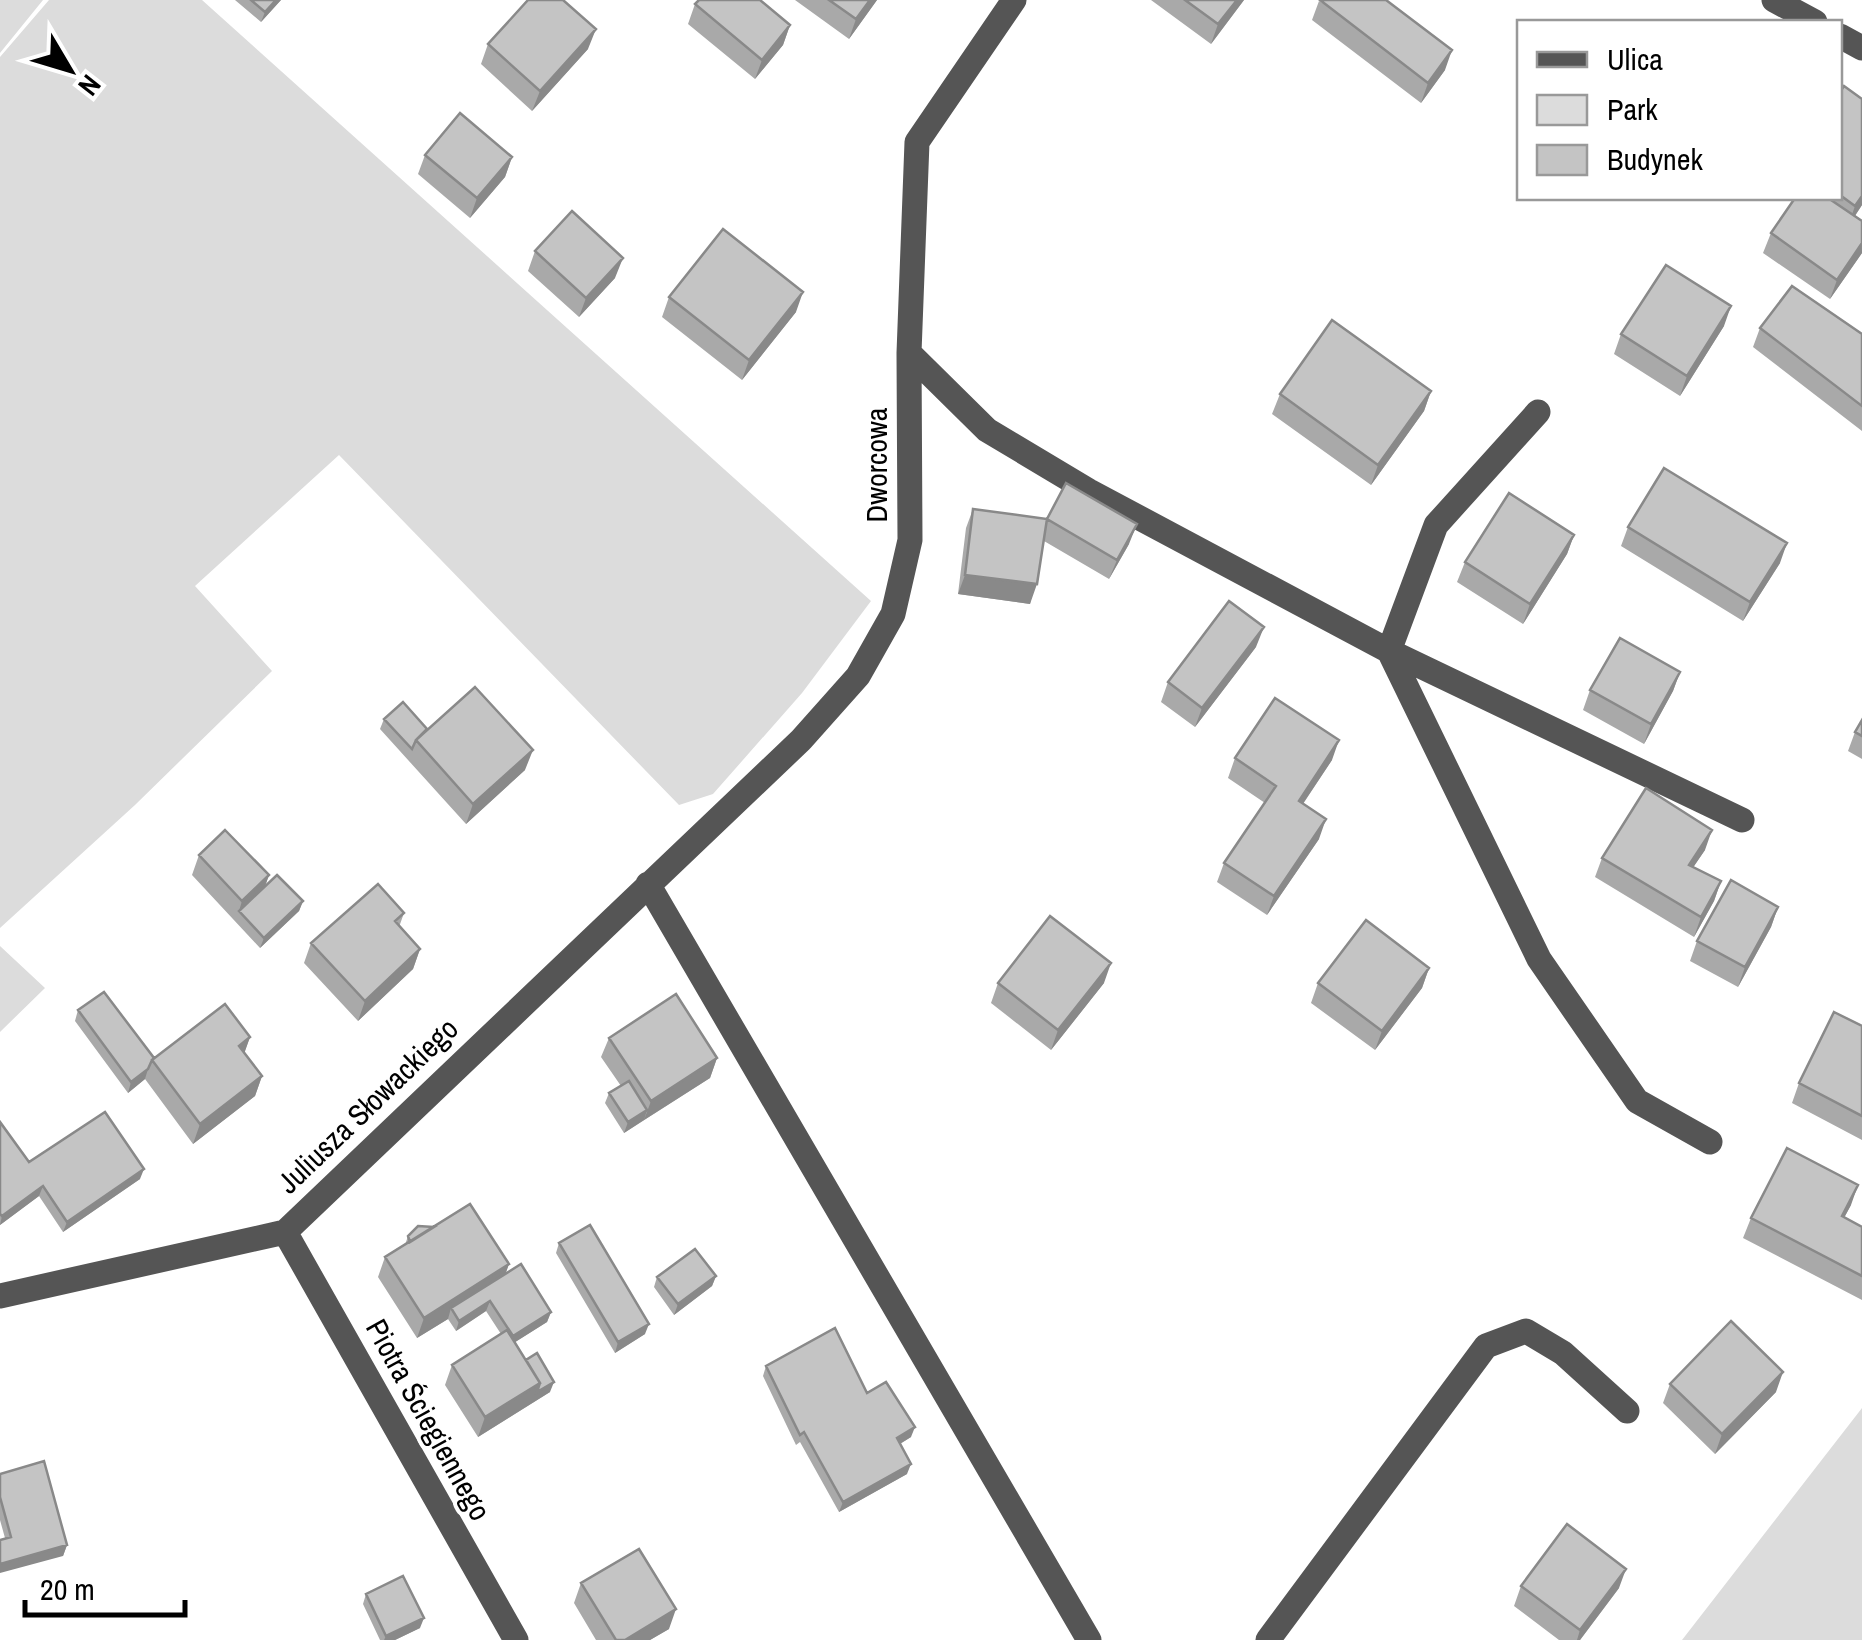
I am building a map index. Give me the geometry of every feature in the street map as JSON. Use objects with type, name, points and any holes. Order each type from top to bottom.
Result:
[{"type":"street","name":"Dworcowa","points":[[656,876],[801,740],[858,676],[893,614],[910,540],[909,352],[917,142],[1014,0]]},
{"type":"street","points":[[1774,0],[1811,20]]},
{"type":"street","points":[[909,352],[988,430],[1089,492],[1389,650],[1742,820]]},
{"type":"street","points":[[1538,412],[1436,526],[1389,650],[1539,959],[1637,1101],[1710,1142]]},
{"type":"street","points":[[656,876],[1089,1640]]},
{"type":"street","name":"Juliusza Słowackiego","points":[[0,1296],[284,1232],[656,876]]},
{"type":"street","name":"Piotra Ściegiennego","points":[[284,1232],[516,1640]]},
{"type":"street","points":[[1268,1640],[1486,1346],[1526,1331],[1563,1354],[1628,1411]]},
{"type":"green space","points":[[0,0],[43,0],[0,53]]},
{"type":"green space","points":[[49,0],[202,0],[871,601],[802,693],[713,794],[679,805],[339,455],[195,586],[272,671],[135,805],[0,928],[0,57]]},
{"type":"green space","points":[[0,946],[45,988],[0,1032]]},
{"type":"green space","points":[[1862,1408],[1862,1640],[1682,1640]]},
{"type":"building","points":[[251,0],[276,0],[265,12]]},
{"type":"building","points":[[528,0],[563,0],[596,29],[540,91],[488,44]]},
{"type":"building","points":[[699,0],[760,0],[790,25],[762,60],[695,4]]},
{"type":"building","points":[[829,0],[870,0],[856,19]]},
{"type":"building","points":[[1185,0],[1237,0],[1218,24]]},
{"type":"building","points":[[1320,0],[1386,0],[1452,50],[1428,83]]},
{"type":"building","points":[[1844,86],[1862,99],[1862,196],[1855,206],[1842,196]]},
{"type":"building","points":[[460,113],[512,157],[477,198],[425,155]]},
{"type":"building","points":[[1794,200],[1831,200],[1862,221],[1862,243],[1837,280],[1771,233]]},
{"type":"building","points":[[572,211],[623,258],[586,298],[535,251]]},
{"type":"building","points":[[723,229],[803,292],[749,360],[669,297]]},
{"type":"building","points":[[1666,265],[1731,306],[1687,376],[1621,334]]},
{"type":"building","points":[[1792,286],[1862,334],[1862,406],[1760,328]]},
{"type":"building","points":[[1332,320],[1431,391],[1378,465],[1280,394]]},
{"type":"building","points":[[1664,468],[1787,543],[1750,602],[1628,527]]},
{"type":"building","points":[[1066,483],[1137,524],[1117,560],[1047,519]]},
{"type":"building","points":[[1509,493],[1574,535],[1530,604],[1465,562]]},
{"type":"building","points":[[973,509],[1047,519],[1037,584],[965,575]]},
{"type":"building","points":[[1229,601],[1264,627],[1202,708],[1168,682]]},
{"type":"building","points":[[1620,638],[1680,672],[1651,724],[1590,690]]},
{"type":"building","points":[[475,687],[533,750],[473,804],[416,740]]},
{"type":"building","points":[[1275,698],[1339,740],[1299,801],[1326,819],[1274,896],[1224,863],[1276,786],[1235,758]]},
{"type":"building","points":[[403,702],[427,729],[412,749],[384,719]]},
{"type":"building","points":[[1646,788],[1712,830],[1689,865],[1721,881],[1701,917],[1602,858]]},
{"type":"building","points":[[225,830],[269,875],[242,901],[199,855]]},
{"type":"building","points":[[277,875],[303,901],[264,938],[239,911]]},
{"type":"building","points":[[1731,880],[1778,907],[1745,967],[1697,941]]},
{"type":"building","points":[[378,884],[404,913],[395,921],[420,949],[365,1001],[311,943]]},
{"type":"building","points":[[1050,916],[1111,963],[1058,1030],[998,983]]},
{"type":"building","points":[[1366,920],[1429,968],[1382,1031],[1318,983]]},
{"type":"building","points":[[104,992],[154,1058],[148,1069],[131,1082],[78,1010]]},
{"type":"building","points":[[676,994],[717,1058],[651,1101],[609,1038]]},
{"type":"building","points":[[225,1004],[250,1037],[239,1046],[262,1076],[200,1124],[152,1060]]},
{"type":"building","points":[[1834,1012],[1862,1026],[1862,1116],[1799,1083]]},
{"type":"building","points":[[629,1081],[647,1110],[628,1122],[609,1093]]},
{"type":"building","points":[[105,1112],[144,1169],[67,1222],[43,1186],[0,1214],[0,1122],[29,1162]]},
{"type":"building","points":[[1787,1148],[1858,1185],[1842,1216],[1862,1227],[1862,1276],[1751,1218]]},
{"type":"building","points":[[470,1204],[509,1264],[424,1318],[385,1257]]},
{"type":"building","points":[[590,1225],[649,1324],[618,1342],[559,1243]]},
{"type":"building","points":[[418,1226],[434,1227],[410,1242],[408,1236]]},
{"type":"building","points":[[695,1249],[716,1276],[678,1304],[657,1277]]},
{"type":"building","points":[[521,1264],[551,1312],[513,1336],[490,1301],[459,1321],[451,1308]]},
{"type":"building","points":[[1731,1321],[1783,1372],[1722,1434],[1670,1384]]},
{"type":"building","points":[[835,1328],[867,1393],[886,1382],[915,1427],[897,1438],[911,1464],[843,1502],[804,1432],[800,1435],[766,1366]]},
{"type":"building","points":[[507,1330],[540,1383],[485,1417],[452,1365]]},
{"type":"building","points":[[537,1353],[554,1382],[537,1392],[540,1383],[526,1360]]},
{"type":"building","points":[[44,1461],[67,1545],[0,1564],[0,1540],[11,1537],[0,1497],[0,1474]]},
{"type":"building","points":[[1567,1524],[1626,1569],[1580,1630],[1521,1586]]},
{"type":"building","points":[[639,1549],[676,1609],[625,1640],[616,1640],[581,1583]]},
{"type":"building","points":[[403,1576],[424,1618],[386,1636],[366,1594]]}]
